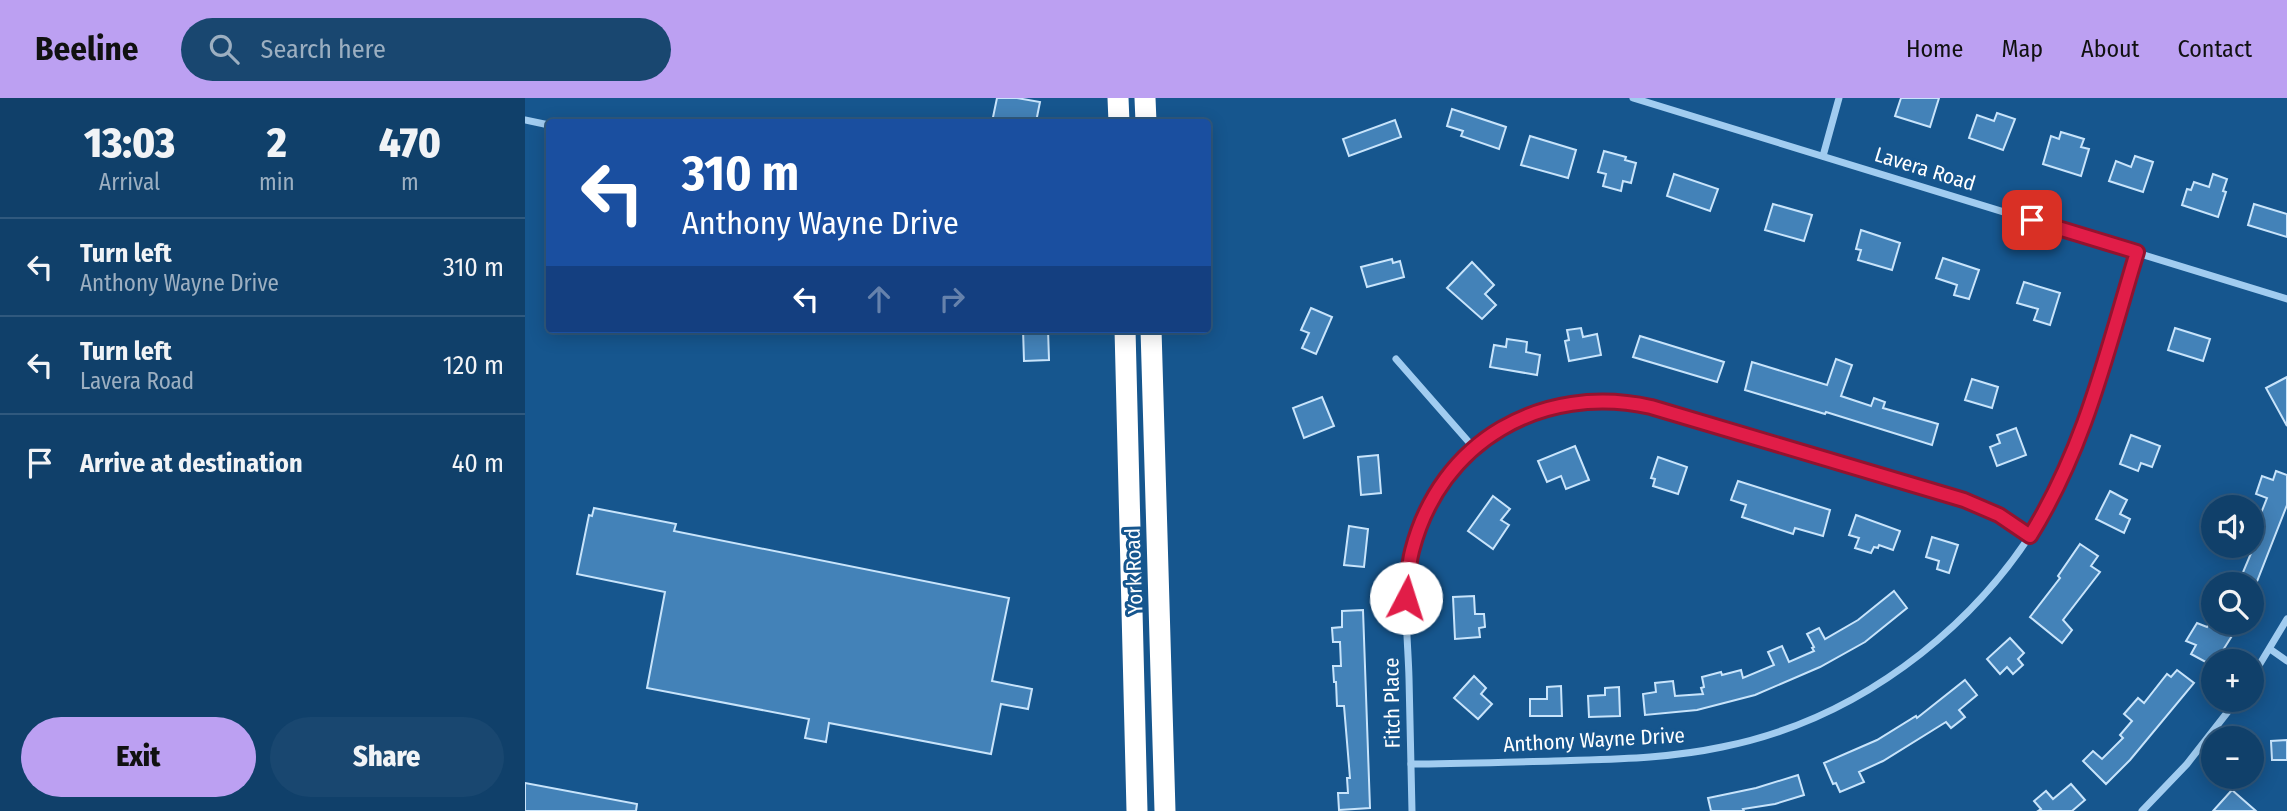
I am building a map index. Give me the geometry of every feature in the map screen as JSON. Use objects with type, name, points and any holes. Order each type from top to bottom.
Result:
[{"type":"highway","points":[[1118,98],[1119,119]]},
{"type":"highway","points":[[1145,98],[1146,119]]},
{"type":"highway","name":"York Road","points":[[1125,333],[1137,811]]},
{"type":"highway","name":"York Road","points":[[1151,333],[1165,811]]},
{"type":"street","name":"Lavera Road","points":[[1633,98],[2287,299]]},
{"type":"street","points":[[1823,156],[1839,98]]},
{"type":"street","points":[[525,120],[546,124]]},
{"type":"street","name":"Anthony Wayne Drive","points":[[1411,764],[1672,756],[1735,744],[1834,709],[1873,687],[1925,651],[1979,600],[2000,576],[2030,536],[2049,504],[2075,452],[2087,419],[2137,252]]},
{"type":"street","points":[[1396,359],[1474,448]]},
{"type":"street","name":"Fitch Place","points":[[1412,811],[1406,598],[1409,567],[1421,523],[1450,474],[1474,448],[1503,427],[1526,416],[1552,407],[1590,402],[1637,404],[1964,500],[1999,515],[2030,536]]},
{"type":"street","points":[[2264,658],[2287,620]]},
{"type":"street","points":[[2270,649],[2287,661]]},
{"type":"street","points":[[2142,811],[2187,764],[2228,712]]},
{"type":"building","points":[[997,98],[1040,102],[1037,119],[993,119]]},
{"type":"building","points":[[1901,98],[1939,98],[1930,127],[1895,116]]},
{"type":"building","points":[[1452,109],[1506,127],[1499,149],[1461,136],[1463,131],[1447,126]]},
{"type":"building","points":[[1997,113],[2015,119],[2003,150],[1969,138],[1977,115],[1994,121]]},
{"type":"building","points":[[1395,120],[1401,137],[1349,156],[1343,139]]},
{"type":"building","points":[[2061,132],[2084,139],[2081,147],[2089,149],[2081,176],[2043,164],[2051,136],[2059,139]]},
{"type":"building","points":[[1530,136],[1576,150],[1568,178],[1521,165]]},
{"type":"building","points":[[1604,151],[1626,157],[1625,160],[1636,163],[1631,183],[1623,181],[1621,191],[1603,186],[1606,174],[1598,172]]},
{"type":"building","points":[[2135,156],[2153,162],[2143,192],[2109,181],[2116,161],[2131,167]]},
{"type":"building","points":[[1674,174],[1718,189],[1710,211],[1667,196]]},
{"type":"building","points":[[2213,174],[2227,179],[2218,217],[2182,205],[2187,189],[2191,190],[2194,182],[2209,187]]},
{"type":"building","points":[[1773,204],[1812,215],[1804,241],[1765,230]]},
{"type":"building","points":[[2254,204],[2287,214],[2287,237],[2248,225]]},
{"type":"building","points":[[1861,230],[1900,243],[1892,270],[1858,260],[1861,250],[1856,249]]},
{"type":"building","points":[[1943,258],[1979,270],[1969,299],[1954,295],[1957,285],[1936,278]]},
{"type":"building","points":[[1392,259],[1393,263],[1400,261],[1404,277],[1367,287],[1361,267]]},
{"type":"building","points":[[1472,262],[1494,285],[1485,294],[1496,305],[1482,319],[1447,288]]},
{"type":"building","points":[[2024,282],[2060,293],[2050,325],[2034,320],[2038,309],[2017,303]]},
{"type":"building","points":[[1311,308],[1332,317],[1316,354],[1302,348],[1309,333],[1301,330]]},
{"type":"building","points":[[1581,328],[1583,337],[1597,334],[1601,355],[1569,361],[1565,341],[1569,340],[1567,330]]},
{"type":"building","points":[[2175,328],[2210,339],[2203,361],[2168,350]]},
{"type":"building","points":[[1023,333],[1048,333],[1049,360],[1024,361]]},
{"type":"building","points":[[1640,336],[1724,362],[1717,382],[1633,357]]},
{"type":"building","points":[[1507,339],[1527,342],[1526,352],[1540,355],[1537,375],[1490,367],[1494,345],[1506,347]]},
{"type":"building","points":[[1836,359],[1852,365],[1841,396],[1871,406],[1874,398],[1885,402],[1883,408],[1938,424],[1932,445],[1745,390],[1752,362],[1827,385]]},
{"type":"building","points":[[2287,377],[2287,426],[2266,388]]},
{"type":"building","points":[[1972,379],[1998,387],[1992,408],[1965,400]]},
{"type":"building","points":[[1322,397],[1334,426],[1304,438],[1293,408]]},
{"type":"building","points":[[2016,428],[2026,455],[1997,466],[1990,447],[2000,443],[1997,435]]},
{"type":"building","points":[[2131,435],[2160,446],[2152,467],[2141,463],[2138,471],[2120,464]]},
{"type":"building","points":[[1575,446],[1589,480],[1566,489],[1561,476],[1547,482],[1538,461]]},
{"type":"building","points":[[1378,455],[1381,493],[1361,495],[1358,457]]},
{"type":"building","points":[[1658,457],[1687,467],[1678,494],[1653,486],[1655,479],[1651,478]]},
{"type":"building","points":[[2276,471],[2287,475],[2287,505],[2261,572],[2243,572],[2249,558],[2264,558],[2264,506],[2267,498],[2256,494],[2262,476],[2273,480]]},
{"type":"building","points":[[1738,481],[1830,510],[1823,536],[1795,528],[1793,534],[1742,517],[1746,505],[1731,500]]},
{"type":"building","points":[[2110,491],[2127,500],[2120,514],[2130,519],[2124,533],[2096,519]]},
{"type":"building","points":[[1493,496],[1510,509],[1501,520],[1509,525],[1493,549],[1468,531]]},
{"type":"building","points":[[594,508],[676,524],[674,531],[1009,598],[992,681],[1032,689],[1028,709],[1001,704],[991,754],[829,723],[826,742],[805,738],[809,719],[647,688],[665,592],[577,574],[589,515],[592,516]]},
{"type":"building","points":[[1856,515],[1900,531],[1893,550],[1879,545],[1878,548],[1874,547],[1871,553],[1855,548],[1859,538],[1849,535]]},
{"type":"building","points":[[1349,526],[1368,529],[1364,567],[1344,565]]},
{"type":"building","points":[[1932,537],[1958,545],[1949,573],[1937,569],[1939,561],[1926,557]]},
{"type":"building","points":[[2080,544],[2098,556],[2091,566],[2100,572],[2063,620],[2072,630],[2062,643],[2030,617],[2060,578],[2058,576]]},
{"type":"building","points":[[1894,591],[1907,608],[1865,642],[1820,667],[1755,695],[1697,710],[1645,715],[1643,694],[1656,692],[1655,683],[1673,681],[1675,696],[1703,694],[1702,677],[1741,670],[1743,678],[1774,665],[1768,652],[1782,646],[1789,662],[1814,651],[1807,634],[1819,628],[1825,639],[1858,620]]},
{"type":"building","points":[[1474,596],[1475,614],[1484,614],[1485,627],[1479,628],[1480,637],[1455,639],[1453,597]]},
{"type":"building","points":[[1363,610],[1370,808],[1339,810],[1338,793],[1348,793],[1347,778],[1350,778],[1344,706],[1337,706],[1334,682],[1333,666],[1341,666],[1340,642],[1333,642],[1332,628],[1342,627],[1342,611]]},
{"type":"building","points":[[2197,623],[2201,625],[2201,635],[2232,635],[2224,649],[2201,649],[2201,659],[2191,654],[2196,645],[2186,641]]},
{"type":"building","points":[[2010,638],[2024,653],[2018,659],[2023,665],[2013,674],[2007,667],[2000,674],[1987,659]]},
{"type":"building","points":[[2177,670],[2194,683],[2130,760],[2106,784],[2083,761],[2093,751],[2102,759],[2123,738],[2120,735],[2132,721],[2124,714],[2138,698],[2144,703],[2167,674],[2171,677]]},
{"type":"building","points":[[1474,676],[1486,688],[1481,694],[1492,704],[1478,719],[1454,698]]},
{"type":"building","points":[[1965,680],[1977,695],[1959,710],[1965,717],[1951,728],[1946,722],[1883,761],[1859,772],[1864,782],[1840,792],[1836,783],[1833,784],[1824,763],[1877,740],[1916,716],[1917,718]]},
{"type":"building","points":[[1561,686],[1562,716],[1530,716],[1530,699],[1547,699],[1547,687]]},
{"type":"building","points":[[1619,687],[1620,716],[1589,717],[1588,696],[1605,695],[1605,688]]},
{"type":"building","points":[[2287,740],[2287,760],[2272,760],[2271,741]]},
{"type":"building","points":[[1798,775],[1804,795],[1775,804],[1743,809],[1744,811],[1711,811],[1708,798],[1756,788]]},
{"type":"building","points":[[525,783],[637,804],[636,811],[525,811]]},
{"type":"building","points":[[2071,784],[2085,800],[2072,811],[2038,811],[2041,809],[2034,801],[2046,791],[2053,799]]},
{"type":"building","points":[[2232,790],[2256,811],[2213,811]]},
{"type":"route","points":[[1406,598],[1412,550],[1421,523],[1434,497],[1459,463],[1481,442],[1503,427],[1552,407],[1580,402],[1609,401],[1651,407],[1964,500],[1999,515],[2030,536],[2075,452],[2137,252],[2032,220]]}]
